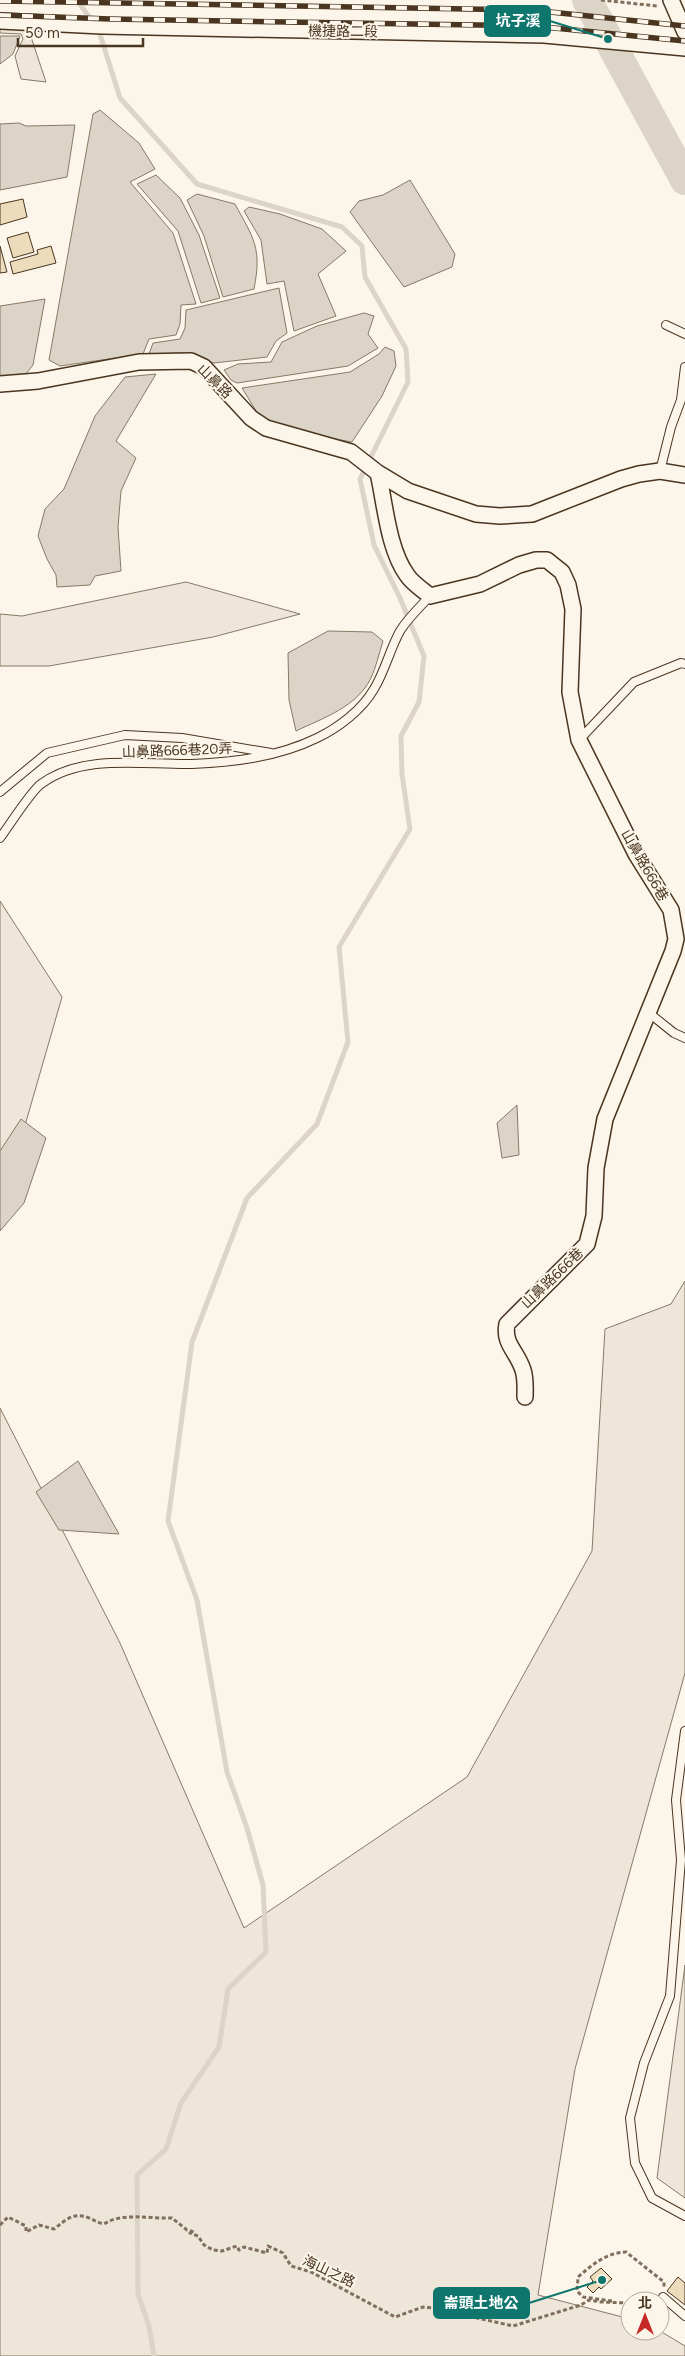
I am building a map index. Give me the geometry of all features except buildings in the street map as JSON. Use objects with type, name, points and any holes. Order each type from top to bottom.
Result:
[{"type":"street","points":[[671,0],[685,32]]},
{"type":"street","name":"機捷路二段","points":[[0,21],[102,26],[544,35],[685,48]]},
{"type":"street","name":"山鼻路","points":[[0,384],[28,383],[139,362],[192,361],[204,367],[251,418],[266,428],[287,435],[334,445],[357,455],[375,470],[408,491],[476,514],[500,516],[532,514],[638,474],[660,472],[685,475]]},
{"type":"street","points":[[375,470],[398,559],[407,576],[430,596]]},
{"type":"street","name":"山鼻路666巷","points":[[430,596],[480,584],[519,565],[536,560],[547,560],[562,572],[568,585],[573,609],[570,692],[579,740],[636,854],[666,899],[676,926],[673,951],[605,1119],[596,1168],[594,1216],[587,1244],[507,1324],[506,1340],[523,1368],[525,1398]]},
{"type":"lane","points":[[666,325],[685,334]]},
{"type":"lane","points":[[660,472],[671,426],[681,400],[685,367]]},
{"type":"lane","name":"山鼻路666巷20弄","points":[[0,838],[40,784],[76,766],[137,762],[191,764],[246,760],[318,738],[346,720],[365,702],[374,689],[395,641],[407,621],[430,596]]},
{"type":"lane","points":[[579,740],[634,682],[681,663],[685,664]]},
{"type":"lane","points":[[0,792],[47,753],[125,735],[182,738],[274,753]]},
{"type":"lane","points":[[649,1012],[674,1033],[685,1038]]},
{"type":"lane","points":[[685,1731],[676,1800],[681,1860],[670,1996],[644,2063],[630,2118],[635,2163],[652,2198],[685,2216]]},
{"type":"lane","points":[[670,2304],[685,2316]]},
{"type":"path","points":[[601,0],[649,5]]},
{"type":"path","name":"海山之路","points":[[0,2225],[8,2217],[26,2226],[26,2232],[39,2225],[54,2229],[68,2217],[75,2216],[86,2216],[104,2224],[110,2220],[128,2217],[148,2220],[172,2218],[187,2230],[194,2232],[190,2233],[213,2250],[222,2251],[237,2246],[239,2250],[244,2247],[266,2252],[268,2246],[283,2253],[291,2266],[311,2272],[395,2317],[423,2307],[471,2312],[473,2317],[512,2326],[581,2305],[589,2300],[620,2302]]},
{"type":"path","points":[[620,2301],[583,2298],[577,2291],[578,2278],[595,2262],[612,2253],[626,2252],[664,2282],[663,2291]]},
{"type":"shaded area","points":[[0,18],[25,19],[46,82],[21,79],[15,56],[23,39],[21,34],[0,33]]},
{"type":"shaded area","points":[[0,36],[20,36],[13,54],[0,64]]},
{"type":"shaded area","points":[[100,110],[139,143],[155,169],[130,182],[173,233],[196,304],[181,305],[180,324],[176,335],[149,339],[143,354],[60,366],[49,360],[93,114]]},
{"type":"shaded area","points":[[19,123],[26,126],[75,125],[67,177],[0,190],[0,124]]},
{"type":"shaded area","points":[[156,175],[180,198],[199,235],[220,298],[201,303],[178,231],[137,184]]},
{"type":"shaded area","points":[[410,180],[455,254],[452,267],[404,287],[350,212],[359,201],[383,195]]},
{"type":"shaded area","points":[[197,194],[235,204],[255,244],[257,263],[254,289],[223,297],[204,236],[187,200]]},
{"type":"shaded area","points":[[249,207],[280,214],[322,229],[346,251],[318,274],[336,316],[294,331],[284,281],[267,284],[261,240],[244,211]]},
{"type":"shaded area","points":[[279,288],[287,333],[276,341],[267,357],[214,363],[181,353],[149,354],[153,343],[180,339],[185,328],[186,310]]},
{"type":"shaded area","points":[[45,299],[33,365],[25,375],[0,377],[0,306]]},
{"type":"shaded area","points":[[364,313],[374,316],[368,334],[378,348],[348,366],[237,383],[231,380],[224,370],[238,364],[271,362],[282,342],[317,326]]},
{"type":"shaded area","points":[[385,347],[394,351],[396,366],[382,396],[352,442],[278,429],[258,414],[242,388],[350,372],[379,354]]},
{"type":"shaded area","points":[[156,374],[116,441],[136,458],[121,491],[118,527],[121,571],[95,576],[90,585],[57,587],[56,575],[38,536],[45,509],[64,489],[95,416],[125,377]]},
{"type":"shaded area","points":[[186,582],[300,614],[213,637],[49,666],[0,666],[0,614],[22,616]]},
{"type":"shaded area","points":[[328,631],[372,632],[383,641],[376,665],[371,678],[357,697],[328,716],[296,731],[289,700],[288,653]]},
{"type":"shaded area","points":[[0,901],[62,997],[0,1212]]},
{"type":"shaded area","points":[[517,1105],[519,1155],[502,1158],[497,1123]]},
{"type":"shaded area","points":[[21,1119],[46,1138],[24,1203],[0,1231],[0,1151]]},
{"type":"shaded area","points":[[685,1281],[685,1673],[575,2069],[538,2295],[620,2316],[620,2341],[670,2341],[670,2337],[685,2346],[685,2356],[0,2356],[0,1408],[120,1643],[244,1928],[467,1777],[592,1551],[605,1329],[671,1304]]},
{"type":"shaded area","points":[[78,1461],[119,1534],[59,1530],[36,1492]]},
{"type":"shaded area","points":[[685,1965],[685,2198],[657,2178]]},
{"type":"waterway","points":[[77,0],[99,31],[120,98],[197,184],[342,227],[362,246],[365,277],[406,349],[408,382],[360,479],[374,545],[400,598],[424,656],[419,702],[401,736],[402,774],[410,829],[339,947],[348,1042],[317,1124],[247,1198],[192,1342],[168,1521],[197,1600],[227,1772],[247,1828],[263,1885],[266,1952],[228,1989],[219,2047],[181,2103],[166,2149],[137,2175],[138,2294],[149,2326],[154,2356]]},
{"type":"waterway","points":[[587,0],[685,180]]},
{"type":"railway","points":[[0,1],[531,10],[685,26]]},
{"type":"railway","points":[[0,15],[110,19],[534,26],[685,41]]},
{"type":"place","name":"坑子溪","points":[[608,39]]},
{"type":"place","name":"崙頭土地公","points":[[602,2280]]}]
